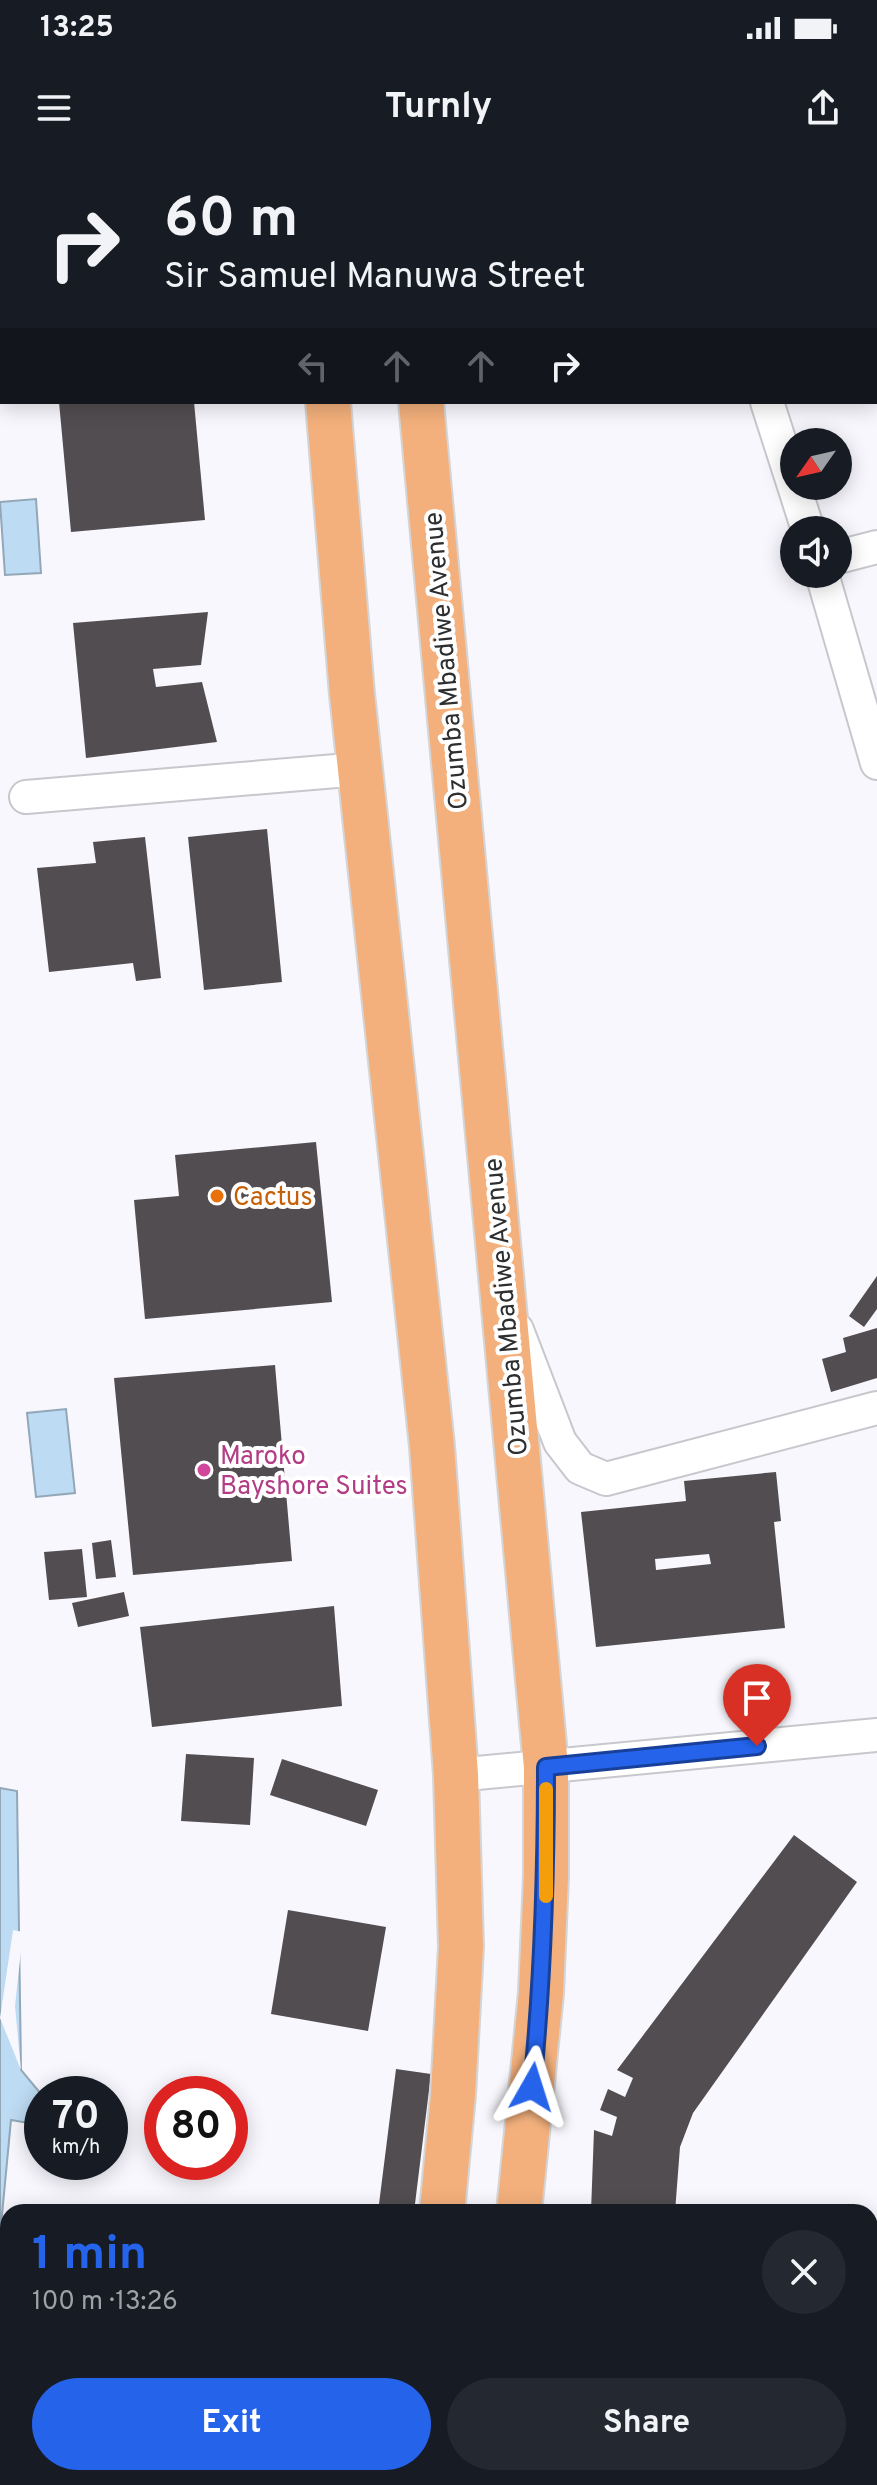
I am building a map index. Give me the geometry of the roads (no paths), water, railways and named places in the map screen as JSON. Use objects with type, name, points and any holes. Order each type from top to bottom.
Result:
[{"type":"highway","points":[[328,404],[360,769],[432,1446],[456,1775],[461,1947],[453,2095],[443,2204]]},
{"type":"highway","name":"Ozumba Mbadiwe Avenue","points":[[421,404],[546,1767],[546,1876],[541,1993],[520,2204]]},
{"type":"street","points":[[768,404],[780,442]]},
{"type":"street","points":[[852,553],[877,547]]},
{"type":"street","points":[[826,588],[877,763]]},
{"type":"street","points":[[26,797],[360,769]]},
{"type":"street","points":[[505,1299],[560,1442],[580,1468],[606,1479],[877,1408]]},
{"type":"street","points":[[456,1775],[877,1735]]},
{"type":"water","points":[[36,499],[41,573],[5,575],[0,502]]},
{"type":"water","points":[[66,1409],[75,1493],[36,1497],[27,1413]]},
{"type":"water","points":[[0,1788],[17,1791],[21,2070],[26,2076],[24,2122],[11,2120],[3,2204],[0,2204]]},
{"type":"place","name":"Cactus","points":[[217,1196]]},
{"type":"place","name":"Maroko Bayshore Suites","points":[[204,1470]]}]
